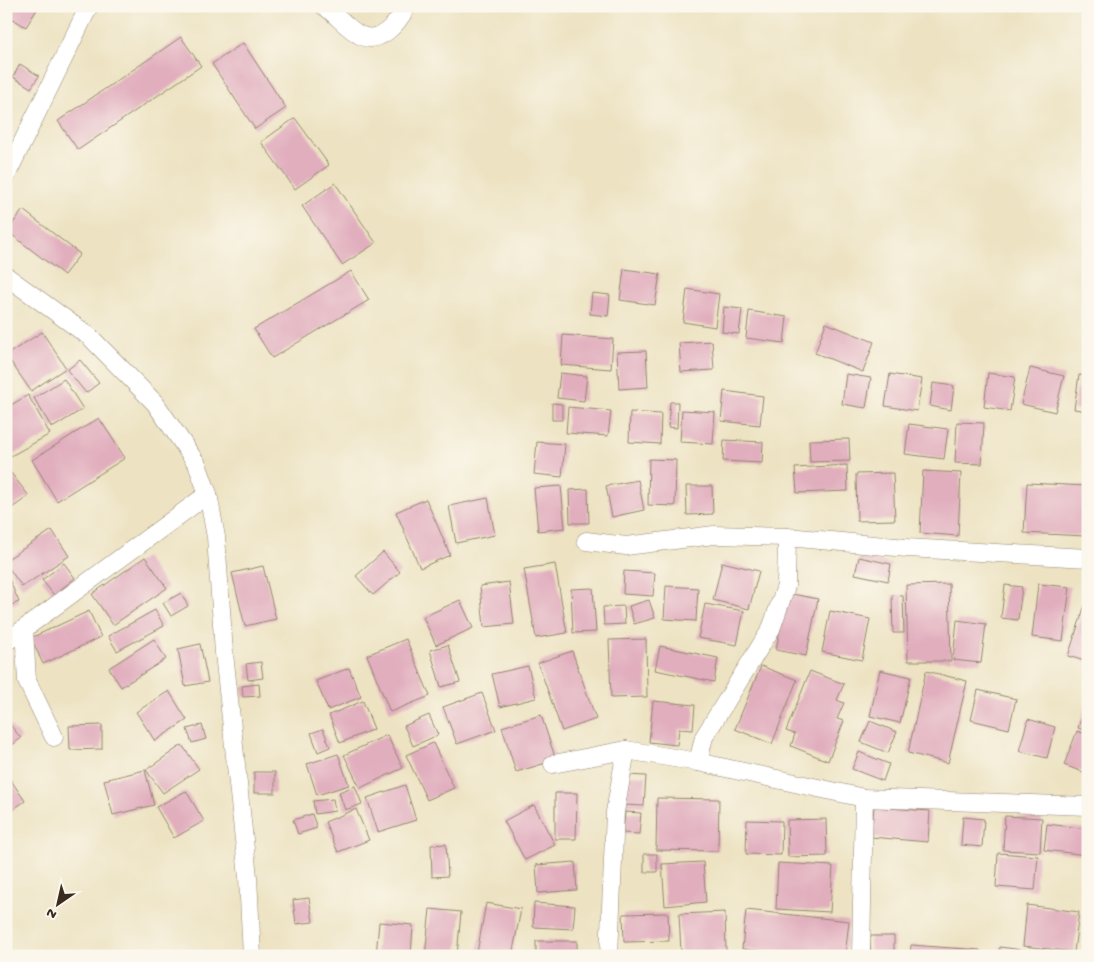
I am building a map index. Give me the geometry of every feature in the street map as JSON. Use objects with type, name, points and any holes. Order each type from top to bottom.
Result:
[{"type":"street","points":[[6,176],[89,6]]},
{"type":"street","points":[[324,6],[358,34],[370,38],[383,36],[402,16],[407,6]]},
{"type":"street","points":[[6,276],[90,337],[154,403],[197,464],[208,494],[216,537],[224,653],[248,877],[252,956]]},
{"type":"street","points":[[6,642],[208,494]]},
{"type":"street","points":[[586,541],[626,546],[714,535],[786,537],[907,548],[1088,558]]},
{"type":"street","points":[[698,762],[704,737],[771,629],[786,586],[786,537]]},
{"type":"street","points":[[24,629],[28,681],[54,737]]},
{"type":"street","points":[[609,956],[614,812],[626,750]]},
{"type":"street","points":[[553,764],[626,750],[698,762],[864,798],[1088,806]]},
{"type":"street","points":[[861,956],[864,798]]},
{"type":"building","points":[[6,6],[39,6],[26,27],[6,15]]},
{"type":"building","points":[[181,37],[201,66],[78,150],[58,121]]},
{"type":"building","points":[[243,43],[286,108],[255,129],[212,64]]},
{"type":"building","points":[[20,64],[39,76],[31,88],[13,77]]},
{"type":"building","points":[[295,118],[329,165],[295,189],[261,142]]},
{"type":"building","points":[[335,183],[376,243],[342,265],[302,206]]},
{"type":"building","points":[[23,210],[80,254],[64,275],[7,231]]},
{"type":"building","points":[[624,269],[660,274],[655,305],[620,300]]},
{"type":"building","points":[[351,271],[369,300],[272,358],[254,329]]},
{"type":"building","points":[[687,289],[719,294],[715,327],[683,322]]},
{"type":"building","points":[[592,293],[610,295],[608,316],[590,314]]},
{"type":"building","points":[[724,307],[742,309],[739,334],[722,332]]},
{"type":"building","points":[[749,311],[787,317],[784,343],[746,338]]},
{"type":"building","points":[[826,323],[874,342],[863,372],[815,353]]},
{"type":"building","points":[[42,332],[66,368],[31,391],[6,355]]},
{"type":"building","points":[[563,335],[613,339],[611,369],[561,365]]},
{"type":"building","points":[[712,341],[714,370],[681,372],[679,343]]},
{"type":"building","points":[[646,351],[648,387],[619,389],[617,352]]},
{"type":"building","points":[[80,360],[99,383],[86,393],[67,370]]},
{"type":"building","points":[[1030,368],[1064,376],[1055,412],[1021,404]]},
{"type":"building","points":[[560,373],[587,376],[584,401],[557,398]]},
{"type":"building","points":[[988,373],[1015,377],[1010,411],[984,407]]},
{"type":"building","points":[[846,374],[871,378],[866,408],[842,404]]},
{"type":"building","points":[[890,374],[922,379],[917,411],[885,406]]},
{"type":"building","points":[[1079,375],[1088,376],[1088,411],[1074,409]]},
{"type":"building","points":[[64,379],[83,409],[52,428],[34,398]]},
{"type":"building","points":[[933,383],[954,386],[951,410],[930,406]]},
{"type":"building","points":[[724,391],[763,396],[760,425],[721,421]]},
{"type":"building","points":[[28,395],[50,434],[11,456],[6,447],[6,408]]},
{"type":"building","points":[[670,402],[678,402],[677,428],[668,427]]},
{"type":"building","points":[[552,403],[562,404],[562,420],[552,420]]},
{"type":"building","points":[[568,407],[611,411],[608,436],[566,433]]},
{"type":"building","points":[[682,410],[715,412],[713,444],[680,442]]},
{"type":"building","points":[[630,412],[661,414],[660,444],[629,442]]},
{"type":"building","points":[[99,418],[125,458],[57,501],[32,460]]},
{"type":"building","points":[[957,422],[984,423],[982,464],[955,463]]},
{"type":"building","points":[[909,424],[948,429],[944,459],[905,454]]},
{"type":"building","points":[[849,439],[850,461],[810,462],[809,440]]},
{"type":"building","points":[[724,440],[763,442],[762,463],[723,461]]},
{"type":"building","points":[[537,442],[565,444],[562,477],[534,474]]},
{"type":"building","points":[[649,459],[676,460],[675,506],[648,505]]},
{"type":"building","points":[[847,465],[848,491],[797,493],[795,468]]},
{"type":"building","points":[[923,471],[961,473],[958,536],[920,533]]},
{"type":"building","points":[[11,473],[29,496],[9,510],[6,507],[6,476]]},
{"type":"building","points":[[893,473],[895,520],[857,521],[856,474]]},
{"type":"building","points":[[638,480],[644,510],[612,517],[606,486]]},
{"type":"building","points":[[1027,483],[1087,486],[1085,536],[1024,533]]},
{"type":"building","points":[[561,486],[565,528],[538,531],[534,488]]},
{"type":"building","points":[[686,486],[712,486],[713,514],[687,515]]},
{"type":"building","points":[[588,489],[589,523],[570,523],[569,490]]},
{"type":"building","points":[[488,498],[495,535],[456,543],[449,506]]},
{"type":"building","points":[[426,499],[450,555],[420,568],[396,512]]},
{"type":"building","points":[[52,530],[69,556],[22,587],[6,564],[6,560]]},
{"type":"building","points":[[383,552],[400,572],[373,595],[356,576]]},
{"type":"building","points":[[145,557],[167,588],[113,625],[92,594]]},
{"type":"building","points":[[859,557],[891,564],[888,581],[855,574]]},
{"type":"building","points":[[722,562],[759,571],[749,609],[713,600]]},
{"type":"building","points":[[64,563],[75,578],[54,595],[42,580]]},
{"type":"building","points":[[555,564],[567,633],[536,638],[524,569]]},
{"type":"building","points":[[263,566],[276,619],[245,626],[232,573]]},
{"type":"building","points":[[624,571],[655,573],[653,596],[623,594]]},
{"type":"building","points":[[6,572],[19,602],[6,607]]},
{"type":"building","points":[[509,582],[514,624],[484,627],[480,586]]},
{"type":"building","points":[[949,584],[951,661],[908,661],[906,585]]},
{"type":"building","points":[[1038,584],[1070,587],[1063,641],[1032,637]]},
{"type":"building","points":[[1005,585],[1022,587],[1018,620],[1001,618]]},
{"type":"building","points":[[666,586],[698,588],[696,621],[664,619]]},
{"type":"building","points":[[593,588],[596,632],[573,633],[571,589]]},
{"type":"building","points":[[181,593],[188,606],[171,616],[163,603]]},
{"type":"building","points":[[787,593],[818,599],[806,656],[776,650]]},
{"type":"building","points":[[892,595],[903,596],[904,633],[893,633]]},
{"type":"building","points":[[1088,596],[1088,662],[1068,656]]},
{"type":"building","points":[[460,600],[473,628],[436,645],[423,617]]},
{"type":"building","points":[[649,600],[655,618],[634,624],[629,606]]},
{"type":"building","points":[[705,604],[744,611],[737,645],[698,638]]},
{"type":"building","points":[[624,606],[625,624],[604,625],[603,607]]},
{"type":"building","points":[[155,610],[164,626],[117,651],[108,636]]},
{"type":"building","points":[[89,611],[101,637],[43,664],[31,638]]},
{"type":"building","points":[[830,611],[870,619],[862,660],[822,652]]},
{"type":"building","points":[[957,620],[986,624],[981,663],[953,660]]},
{"type":"building","points":[[154,639],[166,659],[121,687],[109,668]]},
{"type":"building","points":[[406,639],[430,696],[390,712],[367,655]]},
{"type":"building","points":[[646,639],[647,697],[611,698],[609,640]]},
{"type":"building","points":[[200,644],[208,682],[185,686],[178,649]]},
{"type":"building","points":[[448,645],[460,682],[441,687],[430,650]]},
{"type":"building","points":[[660,646],[718,658],[714,682],[655,670]]},
{"type":"building","points":[[572,651],[596,719],[562,731],[538,663]]},
{"type":"building","points":[[261,662],[263,678],[248,680],[246,664]]},
{"type":"building","points":[[528,666],[536,698],[500,707],[492,674]]},
{"type":"building","points":[[761,666],[797,680],[772,744],[735,729]]},
{"type":"building","points":[[349,668],[361,697],[328,710],[316,681]]},
{"type":"building","points":[[880,670],[911,677],[900,723],[870,716]]},
{"type":"building","points":[[810,671],[844,684],[837,700],[844,703],[837,719],[844,721],[828,761],[791,746],[795,734],[786,731]]},
{"type":"building","points":[[926,671],[967,681],[948,763],[908,753]]},
{"type":"building","points":[[259,684],[260,696],[243,697],[242,686]]},
{"type":"building","points":[[978,690],[1016,699],[1009,729],[971,720]]},
{"type":"building","points":[[169,691],[187,720],[155,741],[136,712]]},
{"type":"building","points":[[482,693],[496,730],[457,744],[443,707]]},
{"type":"building","points":[[1088,700],[1088,731],[1078,728]]},
{"type":"building","points":[[363,701],[374,729],[340,743],[329,715]]},
{"type":"building","points":[[653,701],[695,705],[693,730],[679,729],[677,745],[649,742]]},
{"type":"building","points":[[429,715],[438,735],[413,746],[404,726]]},
{"type":"building","points":[[541,715],[556,760],[516,772],[502,727]]},
{"type":"building","points":[[1028,719],[1055,727],[1047,758],[1019,751]]},
{"type":"building","points":[[6,720],[21,738],[6,750]]},
{"type":"building","points":[[870,721],[897,732],[888,753],[861,742]]},
{"type":"building","points":[[102,725],[102,749],[70,750],[69,726]]},
{"type":"building","points":[[202,725],[206,739],[192,743],[187,729]]},
{"type":"building","points":[[323,729],[330,747],[318,752],[311,733]]},
{"type":"building","points":[[1077,731],[1088,735],[1088,774],[1064,765]]},
{"type":"building","points":[[387,735],[403,768],[360,788],[344,755]]},
{"type":"building","points":[[433,743],[454,788],[427,800],[406,755]]},
{"type":"building","points":[[182,745],[199,769],[163,793],[146,770]]},
{"type":"building","points":[[859,752],[889,764],[883,781],[852,769]]},
{"type":"building","points":[[338,754],[349,785],[317,795],[307,764]]},
{"type":"building","points":[[145,770],[154,805],[113,815],[104,780]]},
{"type":"building","points":[[254,772],[275,772],[275,793],[254,793]]},
{"type":"building","points":[[625,775],[646,776],[644,806],[623,805]]},
{"type":"building","points":[[8,776],[25,801],[8,813],[6,811]]},
{"type":"building","points":[[405,785],[416,820],[378,832],[367,798]]},
{"type":"building","points":[[355,786],[362,804],[345,810],[339,792]]},
{"type":"building","points":[[186,791],[204,821],[174,838],[156,807]]},
{"type":"building","points":[[555,793],[577,793],[576,839],[555,839]]},
{"type":"building","points":[[657,798],[719,799],[718,851],[656,850]]},
{"type":"building","points":[[333,799],[335,811],[315,814],[313,801]]},
{"type":"building","points":[[534,805],[555,845],[525,860],[504,821]]},
{"type":"building","points":[[874,807],[930,811],[928,842],[871,837]]},
{"type":"building","points":[[356,809],[369,840],[338,852],[325,822]]},
{"type":"building","points":[[625,812],[641,813],[639,834],[623,833]]},
{"type":"building","points":[[312,814],[317,828],[298,834],[293,820]]},
{"type":"building","points":[[1005,816],[1042,818],[1040,852],[1003,850]]},
{"type":"building","points":[[963,817],[984,819],[982,847],[961,845]]},
{"type":"building","points":[[826,819],[827,856],[788,857],[787,820]]},
{"type":"building","points":[[747,820],[782,821],[781,855],[746,854]]},
{"type":"building","points":[[1047,824],[1088,829],[1087,855],[1044,850]]},
{"type":"building","points":[[446,844],[448,876],[432,877],[431,845]]},
{"type":"building","points":[[998,853],[1038,856],[1035,890],[996,887]]},
{"type":"building","points":[[644,854],[657,854],[657,872],[644,872]]},
{"type":"building","points":[[575,862],[577,890],[538,893],[536,865]]},
{"type":"building","points":[[703,862],[706,902],[665,906],[662,864]]},
{"type":"building","points":[[778,863],[833,866],[830,912],[776,909]]},
{"type":"building","points":[[309,898],[313,922],[296,924],[293,900]]},
{"type":"building","points":[[486,903],[521,909],[512,956],[477,953]]},
{"type":"building","points":[[534,903],[575,906],[573,929],[533,927]]},
{"type":"building","points":[[1027,905],[1079,912],[1074,952],[1023,946]]},
{"type":"building","points":[[430,909],[461,912],[457,956],[425,956]]},
{"type":"building","points":[[746,910],[849,921],[845,956],[810,956],[742,949]]},
{"type":"building","points":[[725,912],[726,951],[681,952],[679,914]]},
{"type":"building","points":[[668,913],[669,941],[624,942],[623,914]]},
{"type":"building","points":[[379,922],[413,925],[411,956],[376,956]]},
{"type":"building","points":[[870,936],[894,936],[894,956],[871,956]]},
{"type":"building","points":[[536,941],[577,941],[577,956],[536,956]]},
{"type":"building","points":[[911,945],[980,950],[979,956],[910,956]]},
{"type":"building","points":[[1000,947],[1060,955],[1060,956],[999,956]]}]
